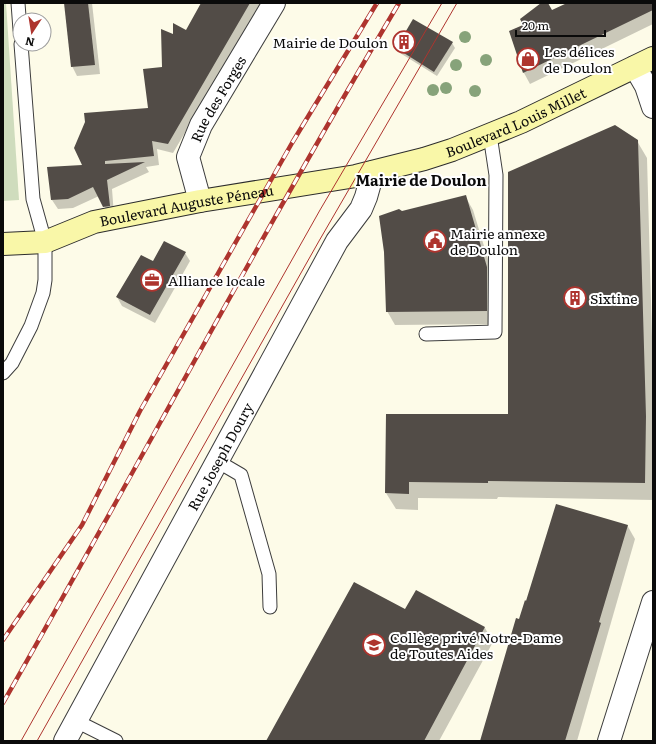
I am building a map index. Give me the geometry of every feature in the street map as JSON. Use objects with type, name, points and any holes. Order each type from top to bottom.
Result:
[{"type":"street","name":"Rue des Forges","points":[[200,201],[188,157],[201,125],[274,3]]},
{"type":"street","points":[[644,63],[646,86],[653,107]]},
{"type":"street","name":"Boulevard Louis Millet","points":[[373,172],[452,150],[490,135],[521,122],[644,63]]},
{"type":"street","name":"Boulevard Auguste Péneau","points":[[3,244],[45,242],[94,222],[200,201],[373,172]]},
{"type":"street","name":"Rue Joseph Doury","points":[[65,741],[337,241],[361,209],[373,172]]},
{"type":"street","points":[[609,741],[653,602]]},
{"type":"lane","points":[[3,373],[12,363],[31,326],[43,293],[45,280],[45,242],[33,200],[22,52]]},
{"type":"lane","points":[[426,334],[495,332],[496,175],[490,135]]},
{"type":"lane","points":[[217,462],[241,475],[269,574],[270,607]]},
{"type":"lane","points":[[76,721],[116,741]]},
{"type":"green space","points":[[3,3],[6,3],[19,200],[3,201]]},
{"type":"building","points":[[64,3],[88,3],[95,65],[71,67]]},
{"type":"building","points":[[201,3],[250,3],[168,144],[152,141],[154,156],[105,161],[105,164],[145,162],[107,180],[110,206],[103,207],[93,187],[68,199],[51,200],[47,167],[82,165],[74,148],[85,122],[84,113],[148,108],[143,69],[162,67],[161,29],[173,34],[173,23],[186,30]]},
{"type":"building","points":[[541,3],[548,3],[552,10],[567,3],[653,3],[653,10],[523,73],[509,31],[523,25],[520,19]]},
{"type":"building","points":[[413,19],[453,42],[434,72],[396,48]]},
{"type":"building","name":"Sixtine","points":[[615,125],[638,140],[646,416],[645,483],[488,481],[488,483],[409,482],[409,494],[385,493],[386,414],[508,414],[508,172]]},
{"type":"building","name":"Mairie annexe de Doulon","points":[[466,195],[487,267],[487,311],[386,312],[384,252],[379,216],[399,209],[402,211]]},
{"type":"building","name":"Alliance locale","points":[[164,241],[186,252],[150,315],[116,297],[141,255],[153,261]]},
{"type":"building","points":[[556,504],[628,525],[599,622],[601,623],[565,741],[480,741],[516,618],[519,619],[525,600],[526,601]]},
{"type":"building","points":[[354,582],[405,609],[416,590],[485,627],[424,741],[266,741]]},
{"type":"tram line","points":[[21,741],[320,210],[442,3]]},
{"type":"tram line","points":[[37,741],[319,241],[457,3]]},
{"type":"railway","points":[[3,640],[82,525],[140,411],[292,143],[377,3]]},
{"type":"railway","points":[[3,703],[298,177],[399,3]]},
{"type":"place","name":"Mairie de Doulon","points":[[404,42]]},
{"type":"place","name":"Les délices de Doulon","points":[[528,59]]},
{"type":"place","name":"Mairie annexe de Doulon","points":[[435,241]]},
{"type":"place","name":"Alliance locale","points":[[152,280]]},
{"type":"place","name":"Sixtine","points":[[575,298]]},
{"type":"place","name":"Collège privé Notre-Dame de Toutes Aides","points":[[374,645]]},
{"type":"district","name":"Mairie de Doulon","points":[[421,179]]}]
